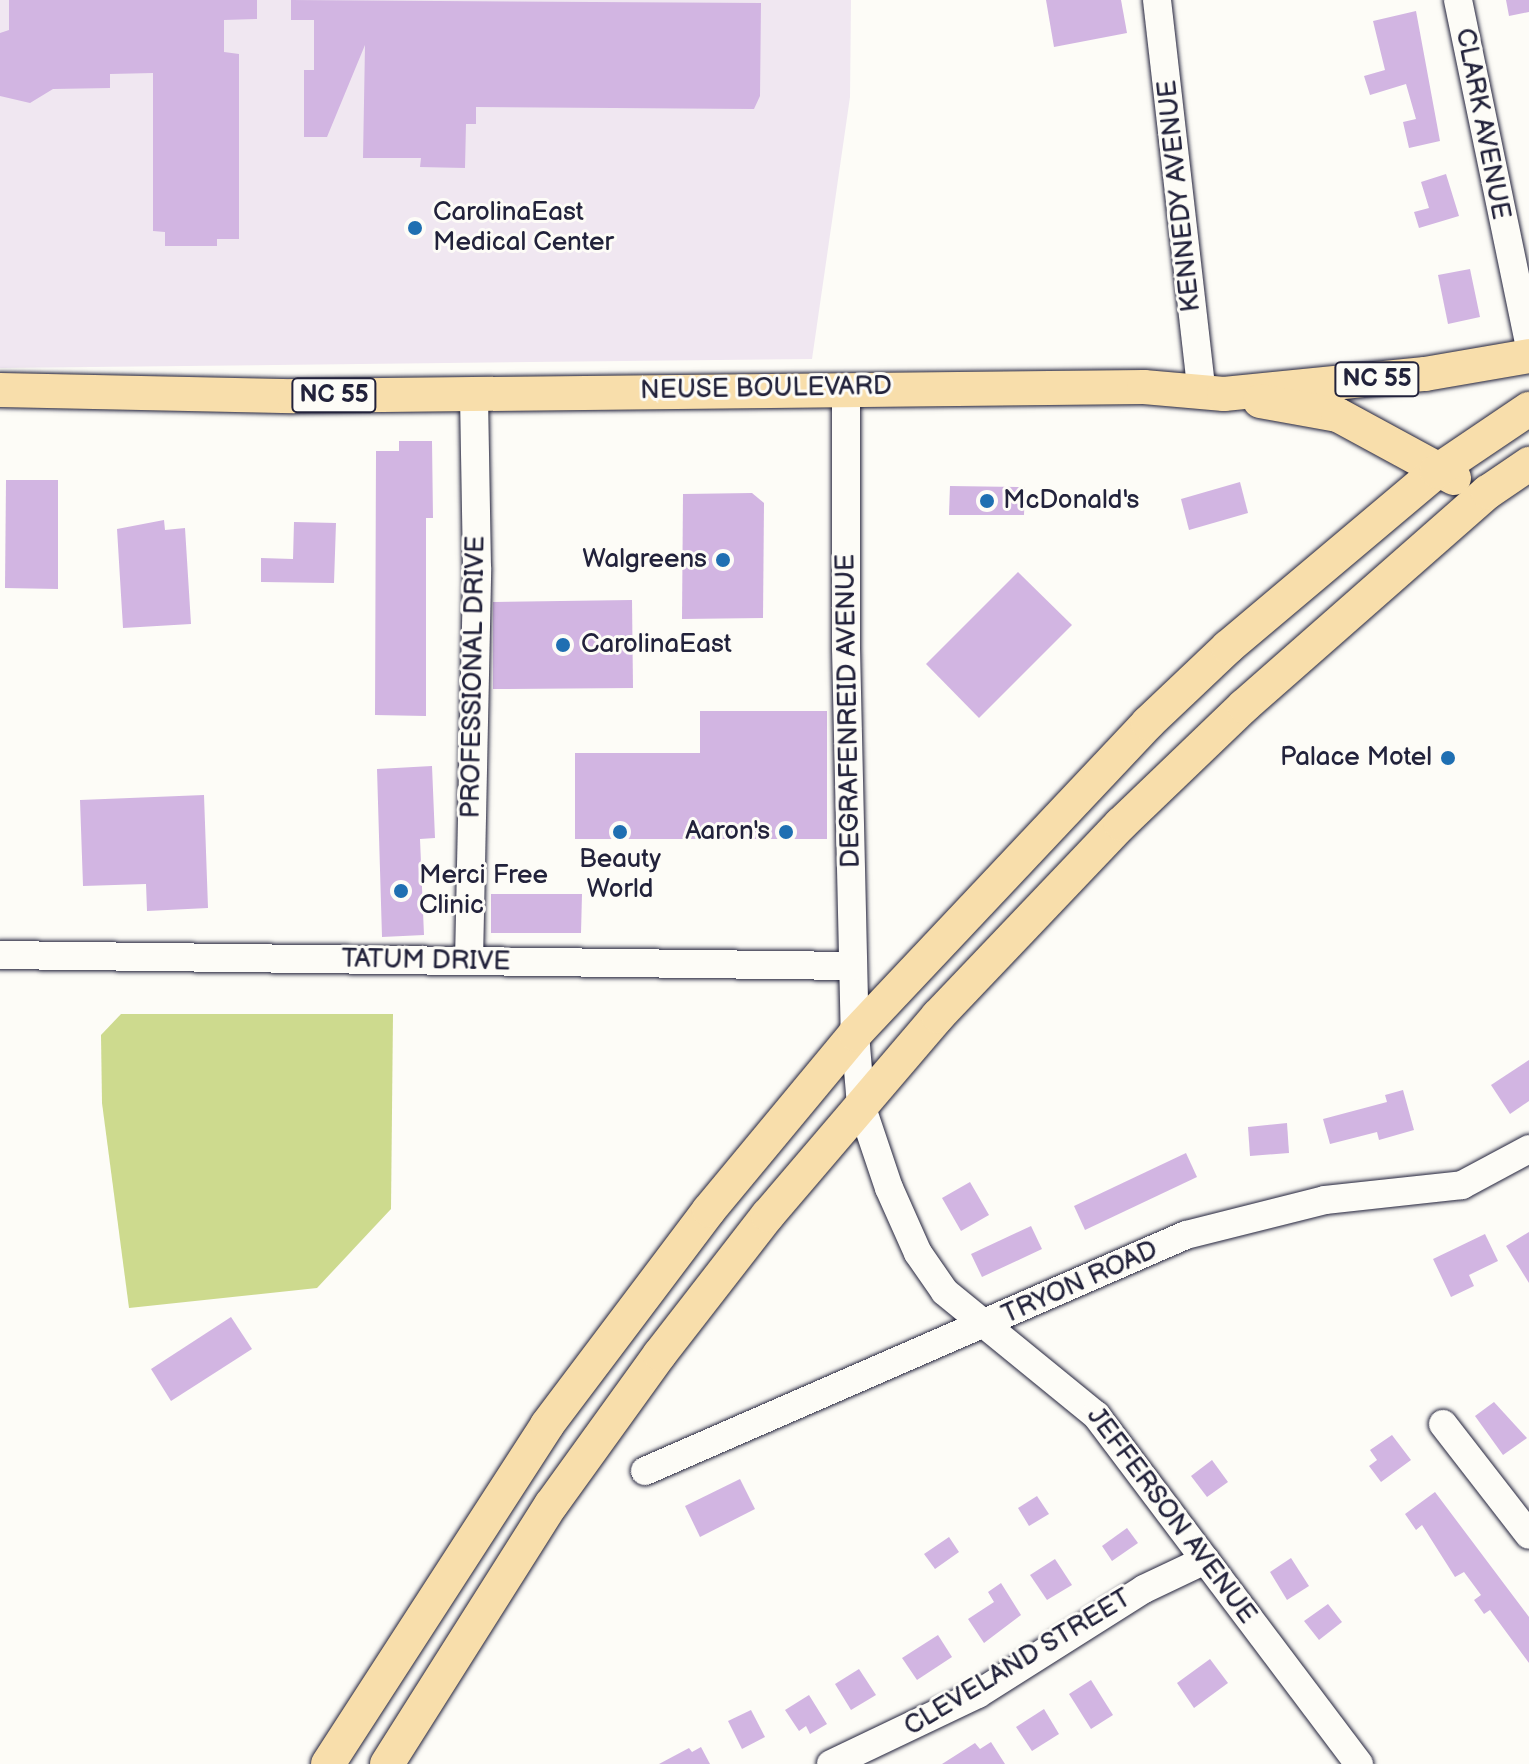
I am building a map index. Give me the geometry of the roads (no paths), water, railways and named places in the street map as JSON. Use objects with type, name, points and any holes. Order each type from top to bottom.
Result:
[{"type":"main road","name":"NEUSE BOULEVARD","points":[[0,390],[474,394],[846,388],[1213,393],[1425,374],[1529,356]]},
{"type":"main road","name":"NC 55","points":[[1213,393],[1338,415],[1437,471],[1488,492]]},
{"type":"main road","points":[[328,1764],[439,1587],[547,1425],[645,1292],[855,1034],[1148,723],[1228,647],[1437,471],[1529,409]]},
{"type":"main road","points":[[387,1764],[578,1467],[669,1343],[861,1105],[960,993],[1150,796],[1318,639],[1488,492],[1529,464]]},
{"type":"main road","points":[[375,1764],[395,1714],[453,1613],[454,1602],[439,1587]]},
{"type":"street","name":"KENNEDY AVENUE","points":[[1157,0],[1213,393]]},
{"type":"street","name":"CLARK AVENUE","points":[[1458,0],[1529,342]]},
{"type":"street","name":"DEGRAFENREID AVENUE","points":[[846,388],[855,1034]]},
{"type":"street","name":"PROFESSIONAL DRIVE","points":[[469,961],[477,568],[474,394]]},
{"type":"street","name":"TATUM DRIVE","points":[[0,955],[852,966]]},
{"type":"street","name":"JEFFERSON AVENUE","points":[[855,1034],[861,1105],[889,1188],[918,1253],[945,1292],[983,1326],[1030,1358],[1096,1415],[1359,1764]]},
{"type":"street","name":"TRYON ROAD","points":[[645,1471],[1186,1235],[1325,1200],[1462,1185],[1529,1149]]},
{"type":"street","points":[[1443,1424],[1529,1535]]},
{"type":"street","name":"CLEVELAND STREET","points":[[831,1764],[978,1694],[1144,1589],[1205,1560]]},
{"type":"place","name":"CarolinaEast Medical Center","points":[[415,228]]},
{"type":"place","name":"McDonald's","points":[[987,501]]},
{"type":"place","name":"Walgreens","points":[[723,560]]},
{"type":"place","name":"CarolinaEast","points":[[563,645]]},
{"type":"place","name":"Palace Motel","points":[[1448,758]]},
{"type":"place","name":"Beauty World","points":[[620,832]]},
{"type":"place","name":"Aaron's","points":[[786,832]]},
{"type":"place","name":"Merci Free Clinic","points":[[401,891]]}]
